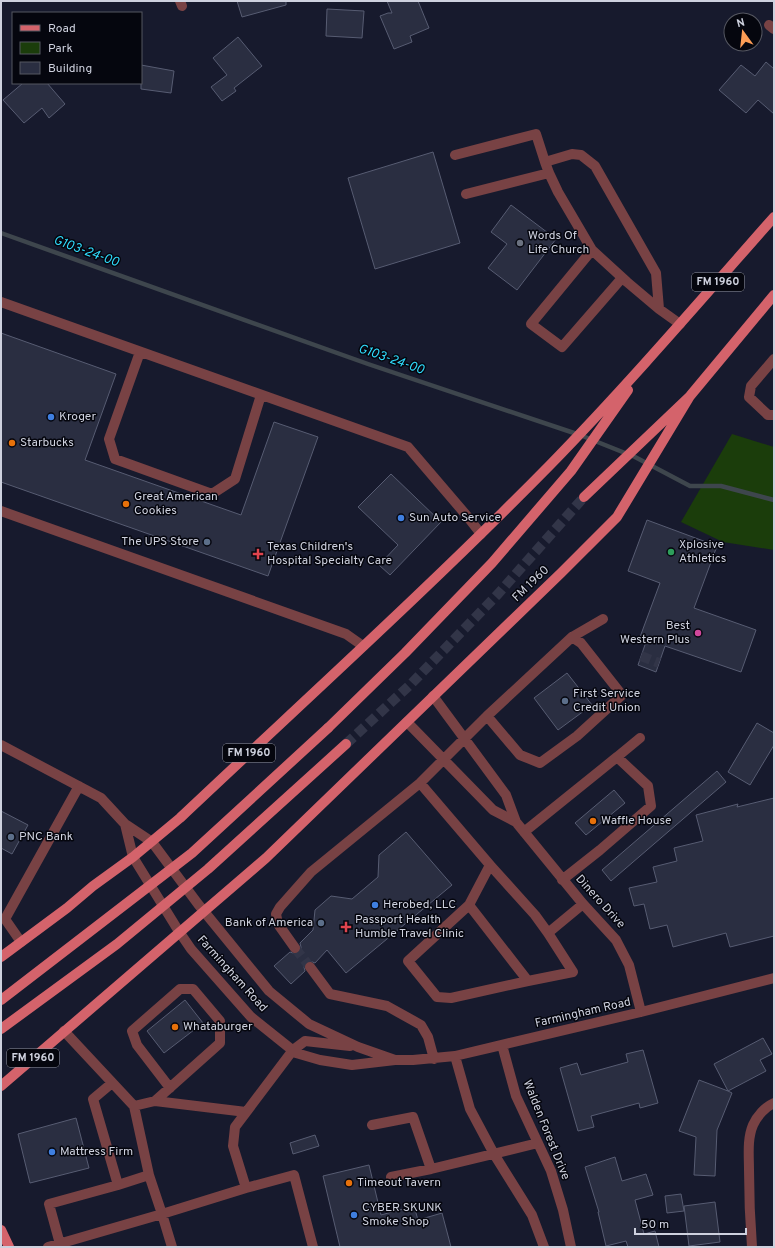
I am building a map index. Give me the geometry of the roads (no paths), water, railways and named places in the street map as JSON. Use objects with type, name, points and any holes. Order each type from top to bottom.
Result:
[{"type":"main road","name":"FM 1960","points":[[1,957],[152,842],[481,534],[550,465],[648,361],[774,217]]},
{"type":"main road","name":"FM 1960","points":[[584,497],[690,396],[774,296]]},
{"type":"main road","name":"FM 1960","points":[[1,1000],[192,853],[328,728],[405,652],[492,563],[571,471],[648,361]]},
{"type":"main road","name":"FM 1960","points":[[1,1086],[266,858],[617,517],[690,396]]},
{"type":"main road","points":[[1,1029],[117,944],[208,869],[346,744]]},
{"type":"main road","points":[[1,1230],[9,1247]]},
{"type":"street","points":[[455,155],[536,134],[549,173],[570,214],[592,250],[622,278],[659,309],[680,324]]},
{"type":"street","points":[[545,162],[572,154],[581,155],[595,166],[656,273],[659,309]]},
{"type":"street","points":[[466,194],[549,173]]},
{"type":"street","points":[[592,250],[531,324],[562,347],[622,278]]},
{"type":"street","points":[[1,302],[408,447],[468,516],[481,534]]},
{"type":"street","points":[[140,352],[108,439],[115,459],[212,494],[235,479],[261,395]]},
{"type":"street","points":[[774,359],[751,386],[749,397],[768,415],[774,415]]},
{"type":"street","points":[[1,511],[346,634],[363,646]]},
{"type":"street","points":[[295,948],[278,924],[276,914],[280,907],[311,872],[420,783],[464,738],[572,637],[603,619]]},
{"type":"street","points":[[487,716],[520,755],[540,763],[577,736],[622,695],[581,643],[572,637]]},
{"type":"street","name":"Dinero Drive","points":[[434,696],[506,795],[516,822],[562,880],[616,940],[629,965],[641,1012]]},
{"type":"street","name":"Dinero Drive","points":[[407,722],[493,810],[516,822]]},
{"type":"street","points":[[524,832],[640,738]]},
{"type":"street","name":"Farmingham Road","points":[[1,745],[101,798],[125,824],[152,842],[204,911],[269,991],[309,1024],[358,1047],[395,1060]]},
{"type":"street","points":[[562,880],[600,850],[651,806],[648,786],[617,757]]},
{"type":"street","points":[[420,783],[535,915],[573,972],[451,998],[437,997],[408,960],[469,905],[490,865]]},
{"type":"street","points":[[22,942],[3,916],[79,786]]},
{"type":"street","name":"Farmingham Road","points":[[125,824],[133,857],[179,932],[192,949],[251,1017],[296,1053],[320,1060],[352,1066],[395,1060],[434,1059],[455,1056],[502,1046],[774,978]]},
{"type":"street","points":[[548,933],[583,904]]},
{"type":"street","points":[[469,905],[528,981]]},
{"type":"street","points":[[310,967],[330,994],[387,1006],[421,1025],[428,1037],[434,1059]]},
{"type":"street","points":[[155,1101],[170,1088],[220,1043],[220,1022],[193,989],[180,989],[132,1031],[137,1045],[170,1088]]},
{"type":"street","points":[[64,1031],[134,1106],[149,1175],[172,1247]]},
{"type":"street","points":[[246,1188],[233,1146],[235,1127],[293,1050],[305,1041],[358,1047]]},
{"type":"street","name":"Walden Forest Drive","points":[[502,1046],[516,1096],[551,1171],[572,1247]]},
{"type":"street","points":[[455,1056],[470,1109],[494,1154],[532,1215],[544,1247]]},
{"type":"street","points":[[112,1083],[93,1099],[118,1185]]},
{"type":"street","points":[[134,1106],[155,1101],[246,1112]]},
{"type":"street","points":[[752,1247],[749,1213],[749,1148],[752,1129],[760,1115],[774,1103]]},
{"type":"street","points":[[372,1125],[413,1117],[431,1169]]},
{"type":"street","points":[[391,1177],[538,1144]]},
{"type":"street","points":[[60,1244],[49,1204],[149,1175]]},
{"type":"street","points":[[48,1247],[294,1175],[313,1247]]},
{"type":"waterway","name":"G103-24-00","points":[[1,233],[368,364],[580,435],[635,457],[690,486],[721,486],[774,500]]},
{"type":"tunnel","points":[[346,744],[411,684],[498,594],[584,497]]},
{"type":"tunnel","points":[[641,656],[659,663]]},
{"type":"tunnel","points":[[295,948],[310,967]]},
{"type":"place","name":"Words Of Life Church","points":[[520,243]]},
{"type":"place","name":"Kroger","points":[[51,417]]},
{"type":"place","name":"Starbucks","points":[[12,443]]},
{"type":"place","name":"Great American Cookies","points":[[126,504]]},
{"type":"place","name":"Sun Auto Service","points":[[401,518]]},
{"type":"place","name":"The UPS Store","points":[[207,542]]},
{"type":"place","name":"Xplosive Athletics","points":[[671,552]]},
{"type":"place","name":"Texas Children's Hospital Specialty Care","points":[[258,554]]},
{"type":"place","name":"Best Western Plus","points":[[698,633]]},
{"type":"place","name":"First Service Credit Union","points":[[565,701]]},
{"type":"place","name":"Waffle House","points":[[593,821]]},
{"type":"place","name":"PNC Bank","points":[[11,837]]},
{"type":"place","name":"Herobed, LLC","points":[[375,905]]},
{"type":"place","name":"Bank of America","points":[[321,923]]},
{"type":"place","name":"Passport Health Humble Travel Clinic","points":[[346,927]]},
{"type":"place","name":"Whataburger","points":[[175,1027]]},
{"type":"place","name":"Mattress Firm","points":[[52,1152]]},
{"type":"place","name":"Timeout Tavern","points":[[349,1183]]},
{"type":"place","name":"CYBER SKUNK Smoke Shop","points":[[354,1215]]}]
